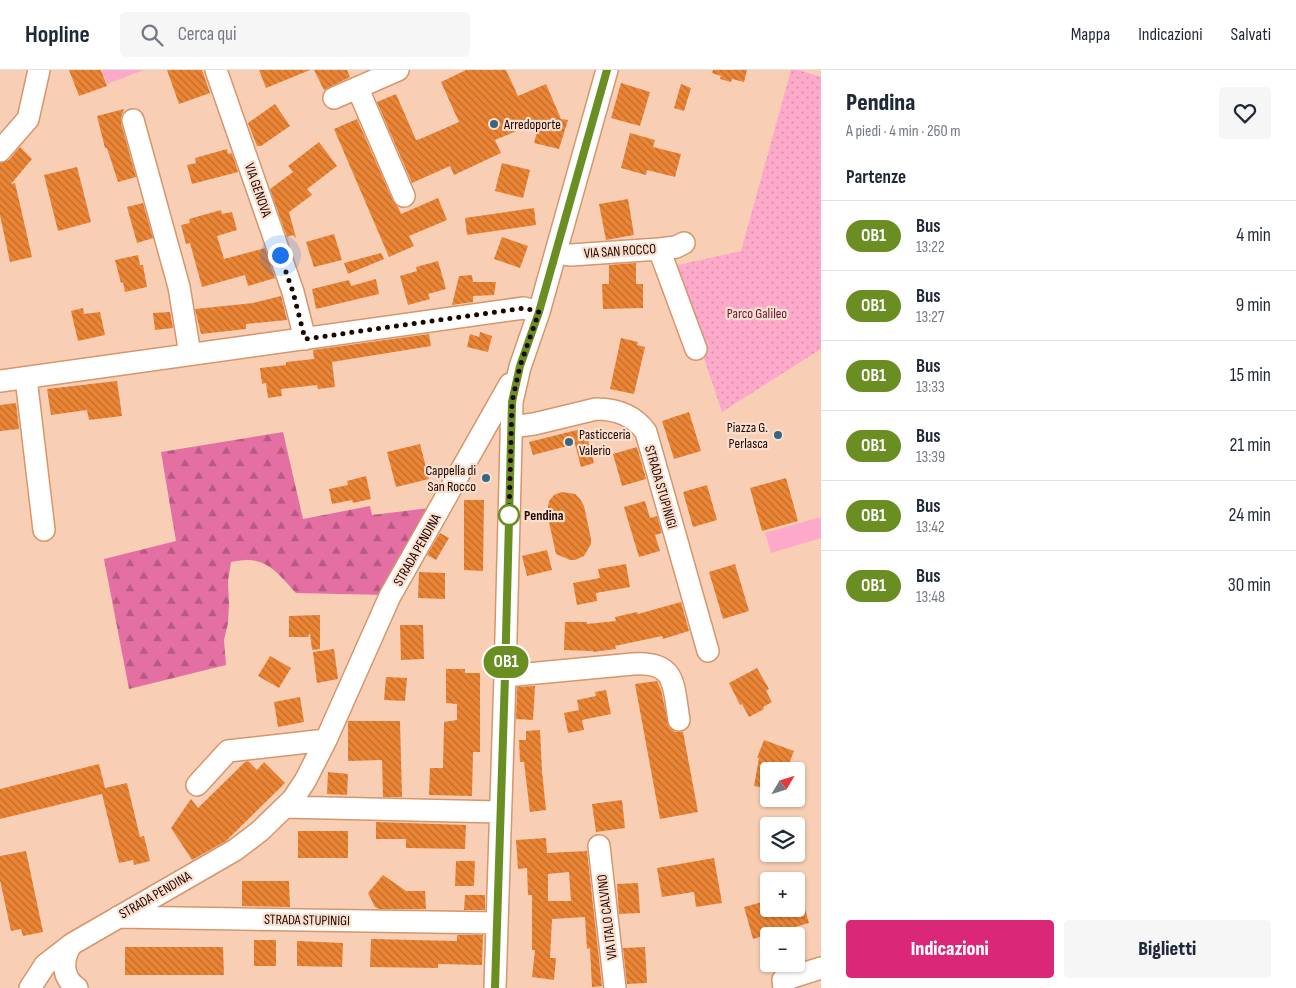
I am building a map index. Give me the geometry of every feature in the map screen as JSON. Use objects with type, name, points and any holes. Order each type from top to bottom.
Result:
[{"type":"street","points":[[0,151],[28,119],[39,70]]},
{"type":"street","name":"VIA GENOVA","points":[[216,70],[293,292],[305,339]]},
{"type":"street","points":[[334,98],[398,70]]},
{"type":"street","points":[[495,988],[512,402],[520,366],[539,312],[607,70]]},
{"type":"street","points":[[358,89],[404,196]]},
{"type":"street","points":[[133,120],[179,287],[190,354]]},
{"type":"street","name":"VIA SAN ROCCO","points":[[556,253],[571,255],[659,249],[684,244]]},
{"type":"street","points":[[659,249],[696,349]]},
{"type":"street","points":[[0,381],[524,308],[539,312]]},
{"type":"street","name":"STRADA PENDINA","points":[[30,988],[45,965],[72,944],[235,850],[295,808],[292,799],[305,781],[326,740],[390,596],[520,366]]},
{"type":"street","points":[[26,378],[44,530]]},
{"type":"street","name":"STRADA STUPINIGI","points":[[511,427],[534,424],[596,410],[624,414],[642,426],[646,432],[708,651]]},
{"type":"street","points":[[505,676],[633,664],[654,664],[663,669],[672,680],[679,720]]},
{"type":"street","points":[[197,785],[228,751],[326,740]]},
{"type":"street","points":[[295,808],[500,812]]},
{"type":"street","name":"VIA ITALO CALVINO","points":[[599,846],[615,988]]},
{"type":"street","name":"STRADA STUPINIGI","points":[[117,917],[497,923]]},
{"type":"street","points":[[72,944],[65,956],[65,971],[70,981],[77,988]]},
{"type":"street","points":[[784,988],[784,980],[821,968]]},
{"type":"green space","points":[[102,70],[144,70],[107,84]]},
{"type":"green space","name":"Parco Galileo","points":[[791,70],[799,70],[821,77],[821,349],[722,412],[673,266],[741,251]]},
{"type":"green space","points":[[283,432],[303,519],[370,506],[372,515],[438,507],[386,595],[296,593],[282,577],[261,562],[242,560],[231,562],[228,581],[228,623],[224,640],[226,665],[129,689],[104,559],[176,541],[161,452]]},
{"type":"green space","points":[[821,517],[821,538],[771,553],[765,533]]},
{"type":"building","points":[[69,70],[101,70],[107,86],[79,96]]},
{"type":"building","points":[[167,70],[202,70],[210,93],[179,104]]},
{"type":"building","points":[[259,70],[310,70],[266,88]]},
{"type":"building","points":[[314,70],[347,70],[350,77],[324,90]]},
{"type":"building","points":[[466,70],[506,70],[518,96],[546,84],[561,119],[568,120],[559,149],[534,143],[540,121],[495,140],[501,153],[454,175],[450,166],[412,183],[377,102],[396,94],[416,140],[420,139],[459,122],[441,82]]},
{"type":"building","points":[[713,70],[747,70],[744,82],[732,79],[731,82],[720,79],[721,76],[712,73]]},
{"type":"building","points":[[621,83],[650,92],[640,126],[611,118]]},
{"type":"building","points":[[681,84],[691,88],[684,111],[674,108]]},
{"type":"building","points":[[275,104],[290,126],[261,146],[257,146],[248,123]]},
{"type":"building","points":[[124,109],[121,123],[136,177],[118,182],[107,148],[105,148],[97,116]]},
{"type":"building","points":[[357,119],[393,201],[401,214],[438,198],[447,220],[409,236],[414,246],[389,257],[334,129]]},
{"type":"building","points":[[630,133],[655,140],[653,147],[681,154],[675,177],[647,170],[646,175],[621,168]]},
{"type":"building","points":[[319,142],[337,166],[307,189],[312,195],[289,212],[296,238],[293,235],[287,237],[270,189],[293,172],[288,166]]},
{"type":"building","points":[[20,147],[32,159],[11,184],[15,183],[32,257],[10,262],[0,215],[0,163],[9,160]]},
{"type":"building","points":[[227,149],[228,154],[232,153],[238,172],[192,184],[187,165],[196,163],[195,158]]},
{"type":"building","points":[[502,163],[530,170],[523,198],[495,191]]},
{"type":"building","points":[[77,167],[91,222],[58,231],[44,175]]},
{"type":"building","points":[[628,199],[634,235],[606,240],[599,204]]},
{"type":"building","points":[[143,203],[153,238],[137,243],[127,207]]},
{"type":"building","points":[[534,208],[536,225],[467,235],[465,218]]},
{"type":"building","points":[[221,210],[222,214],[232,212],[237,230],[217,236],[224,259],[265,248],[275,278],[248,286],[245,275],[202,287],[190,243],[186,244],[181,225],[190,223],[189,219]]},
{"type":"building","points":[[334,234],[342,260],[314,267],[306,242]]},
{"type":"building","points":[[502,237],[528,246],[520,268],[494,259]]},
{"type":"building","points":[[381,253],[384,259],[348,274],[344,263]]},
{"type":"building","points":[[138,255],[140,265],[143,265],[147,287],[125,292],[115,260]]},
{"type":"building","points":[[438,261],[446,289],[428,294],[430,299],[408,305],[400,276],[417,271],[416,267]]},
{"type":"building","points":[[636,263],[636,284],[643,284],[643,308],[603,309],[602,284],[609,284],[609,265]]},
{"type":"building","points":[[472,275],[473,282],[496,282],[494,295],[473,296],[473,302],[452,305],[459,276]]},
{"type":"building","points":[[376,279],[379,294],[316,309],[312,289],[349,280],[351,286]]},
{"type":"building","points":[[281,296],[287,320],[246,324],[246,329],[201,334],[195,309],[253,303]]},
{"type":"building","points":[[83,308],[84,314],[100,312],[105,335],[78,341],[71,311]]},
{"type":"building","points":[[170,312],[173,328],[155,330],[153,313]]},
{"type":"building","points":[[480,332],[492,336],[488,352],[467,347],[470,334],[479,337]]},
{"type":"building","points":[[429,334],[431,346],[332,362],[335,387],[318,389],[317,385],[281,389],[282,396],[268,398],[266,383],[262,384],[260,368],[286,365],[286,362],[314,359],[313,350]]},
{"type":"building","points":[[621,338],[638,342],[637,345],[645,347],[634,394],[610,389]]},
{"type":"building","points":[[117,381],[122,416],[89,420],[87,410],[51,415],[47,389]]},
{"type":"building","points":[[16,403],[19,429],[0,431],[0,405]]},
{"type":"building","points":[[689,412],[701,451],[674,459],[662,421]]},
{"type":"building","points":[[585,428],[594,463],[581,467],[575,444],[533,455],[529,442]]},
{"type":"building","points":[[420,444],[429,479],[396,487],[387,452]]},
{"type":"building","points":[[637,447],[646,479],[622,486],[613,454]]},
{"type":"building","points":[[366,476],[371,499],[353,503],[352,500],[332,504],[329,489],[348,485],[347,481]]},
{"type":"building","points":[[786,478],[798,521],[762,531],[750,488]]},
{"type":"building","points":[[707,485],[717,520],[693,527],[683,492]]},
{"type":"building","points":[[562,492],[575,494],[580,499],[584,506],[591,539],[591,544],[584,556],[575,560],[570,560],[556,554],[547,513],[549,501],[554,495]]},
{"type":"building","points":[[464,500],[484,500],[483,571],[464,570]]},
{"type":"building","points":[[645,501],[650,518],[657,516],[662,533],[655,535],[660,551],[639,557],[624,507]]},
{"type":"building","points":[[440,533],[449,538],[436,560],[427,555]]},
{"type":"building","points":[[547,550],[552,570],[527,576],[522,556]]},
{"type":"building","points":[[626,564],[630,587],[596,593],[597,601],[577,605],[573,583],[600,578],[598,569]]},
{"type":"building","points":[[735,564],[749,611],[723,619],[709,572]]},
{"type":"building","points":[[419,572],[445,573],[445,599],[418,598]]},
{"type":"building","points":[[681,602],[689,631],[663,639],[662,636],[615,646],[616,649],[593,652],[564,650],[565,622],[587,622],[587,624],[616,621],[615,617],[637,612],[638,614]]},
{"type":"building","points":[[320,615],[320,649],[312,650],[310,633],[308,637],[289,637],[289,616]]},
{"type":"building","points":[[400,625],[423,625],[424,659],[401,660]]},
{"type":"building","points":[[334,649],[338,679],[317,683],[313,652]]},
{"type":"building","points":[[270,656],[291,668],[279,688],[258,676]]},
{"type":"building","points":[[757,668],[769,689],[766,691],[772,702],[749,717],[742,704],[740,705],[729,683]]},
{"type":"building","points":[[446,669],[465,669],[465,673],[480,673],[480,752],[473,752],[472,796],[429,795],[430,768],[443,768],[444,722],[457,720],[457,704],[446,703]]},
{"type":"building","points":[[386,677],[407,678],[405,701],[384,700]]},
{"type":"building","points":[[657,681],[661,690],[669,727],[675,732],[683,732],[698,812],[660,819],[635,684]]},
{"type":"building","points":[[535,686],[533,720],[516,719],[517,687]]},
{"type":"building","points":[[606,690],[611,714],[582,720],[584,730],[568,733],[564,713],[579,710],[577,700],[596,696],[595,692]]},
{"type":"building","points":[[300,697],[304,722],[278,727],[274,702]]},
{"type":"building","points":[[348,721],[400,721],[402,797],[383,797],[382,760],[348,761]]},
{"type":"building","points":[[540,730],[546,810],[530,812],[524,762],[520,762],[519,740],[526,740],[526,731]]},
{"type":"building","points":[[764,740],[794,751],[790,762],[760,762],[760,787],[754,786],[759,758],[757,758]]},
{"type":"building","points":[[248,761],[257,770],[264,762],[285,783],[226,841],[192,860],[171,828],[191,799],[198,808]]},
{"type":"building","points":[[99,764],[105,788],[127,783],[140,837],[144,836],[150,861],[134,865],[133,860],[119,863],[102,794],[0,819],[0,789]]},
{"type":"building","points":[[328,772],[348,774],[347,795],[327,794]]},
{"type":"building","points":[[622,800],[625,828],[596,832],[592,804]]},
{"type":"building","points":[[376,822],[466,825],[465,849],[406,848],[406,839],[376,839]]},
{"type":"building","points":[[298,831],[348,831],[348,858],[298,858]]},
{"type":"building","points":[[546,838],[547,853],[587,851],[602,986],[592,987],[590,948],[587,949],[585,917],[552,919],[550,958],[556,958],[554,980],[532,977],[535,950],[532,950],[532,895],[528,895],[527,868],[518,869],[516,840]],"holes":[[[569,872],[571,901],[548,901],[548,874]]]},
{"type":"building","points":[[26,851],[43,932],[23,936],[21,929],[11,931],[0,880],[0,856]]},
{"type":"building","points":[[714,858],[722,903],[696,907],[694,892],[662,897],[657,868]]},
{"type":"building","points":[[456,861],[475,861],[474,886],[455,886]]},
{"type":"building","points":[[383,875],[406,891],[425,891],[426,909],[379,909],[375,907],[368,893]]},
{"type":"building","points":[[242,881],[289,881],[290,907],[242,906]]},
{"type":"building","points":[[638,883],[640,913],[619,914],[617,884]]},
{"type":"building","points":[[465,895],[485,895],[485,910],[464,910]]},
{"type":"building","points":[[760,903],[760,917],[805,917],[805,909],[809,923],[795,927],[760,927],[760,937],[753,939],[744,907]]},
{"type":"building","points":[[457,935],[483,935],[482,965],[438,964],[438,968],[370,967],[371,939],[457,941]]},
{"type":"building","points":[[254,940],[276,940],[276,966],[254,966]]},
{"type":"building","points":[[297,941],[343,943],[342,967],[297,966]]},
{"type":"building","points":[[125,947],[223,947],[224,975],[125,975]]},
{"type":"building","points":[[645,947],[647,983],[627,984],[623,948]]},
{"type":"bus line","name":"OB1","points":[[495,988],[512,402],[520,366],[539,312],[607,70]]},
{"type":"place","name":"Arredoporte","points":[[494,124]]},
{"type":"place","name":"Piazza G. Perlasca","points":[[778,435]]},
{"type":"place","name":"Pasticceria Valerio","points":[[569,442]]},
{"type":"place","name":"Cappella di San Rocco","points":[[486,478]]},
{"type":"place","name":"Pendina","points":[[509,515]]},
{"type":"route","points":[[280,255],[293,292],[305,339],[524,308],[539,312],[520,366],[512,402],[509,515]]}]
